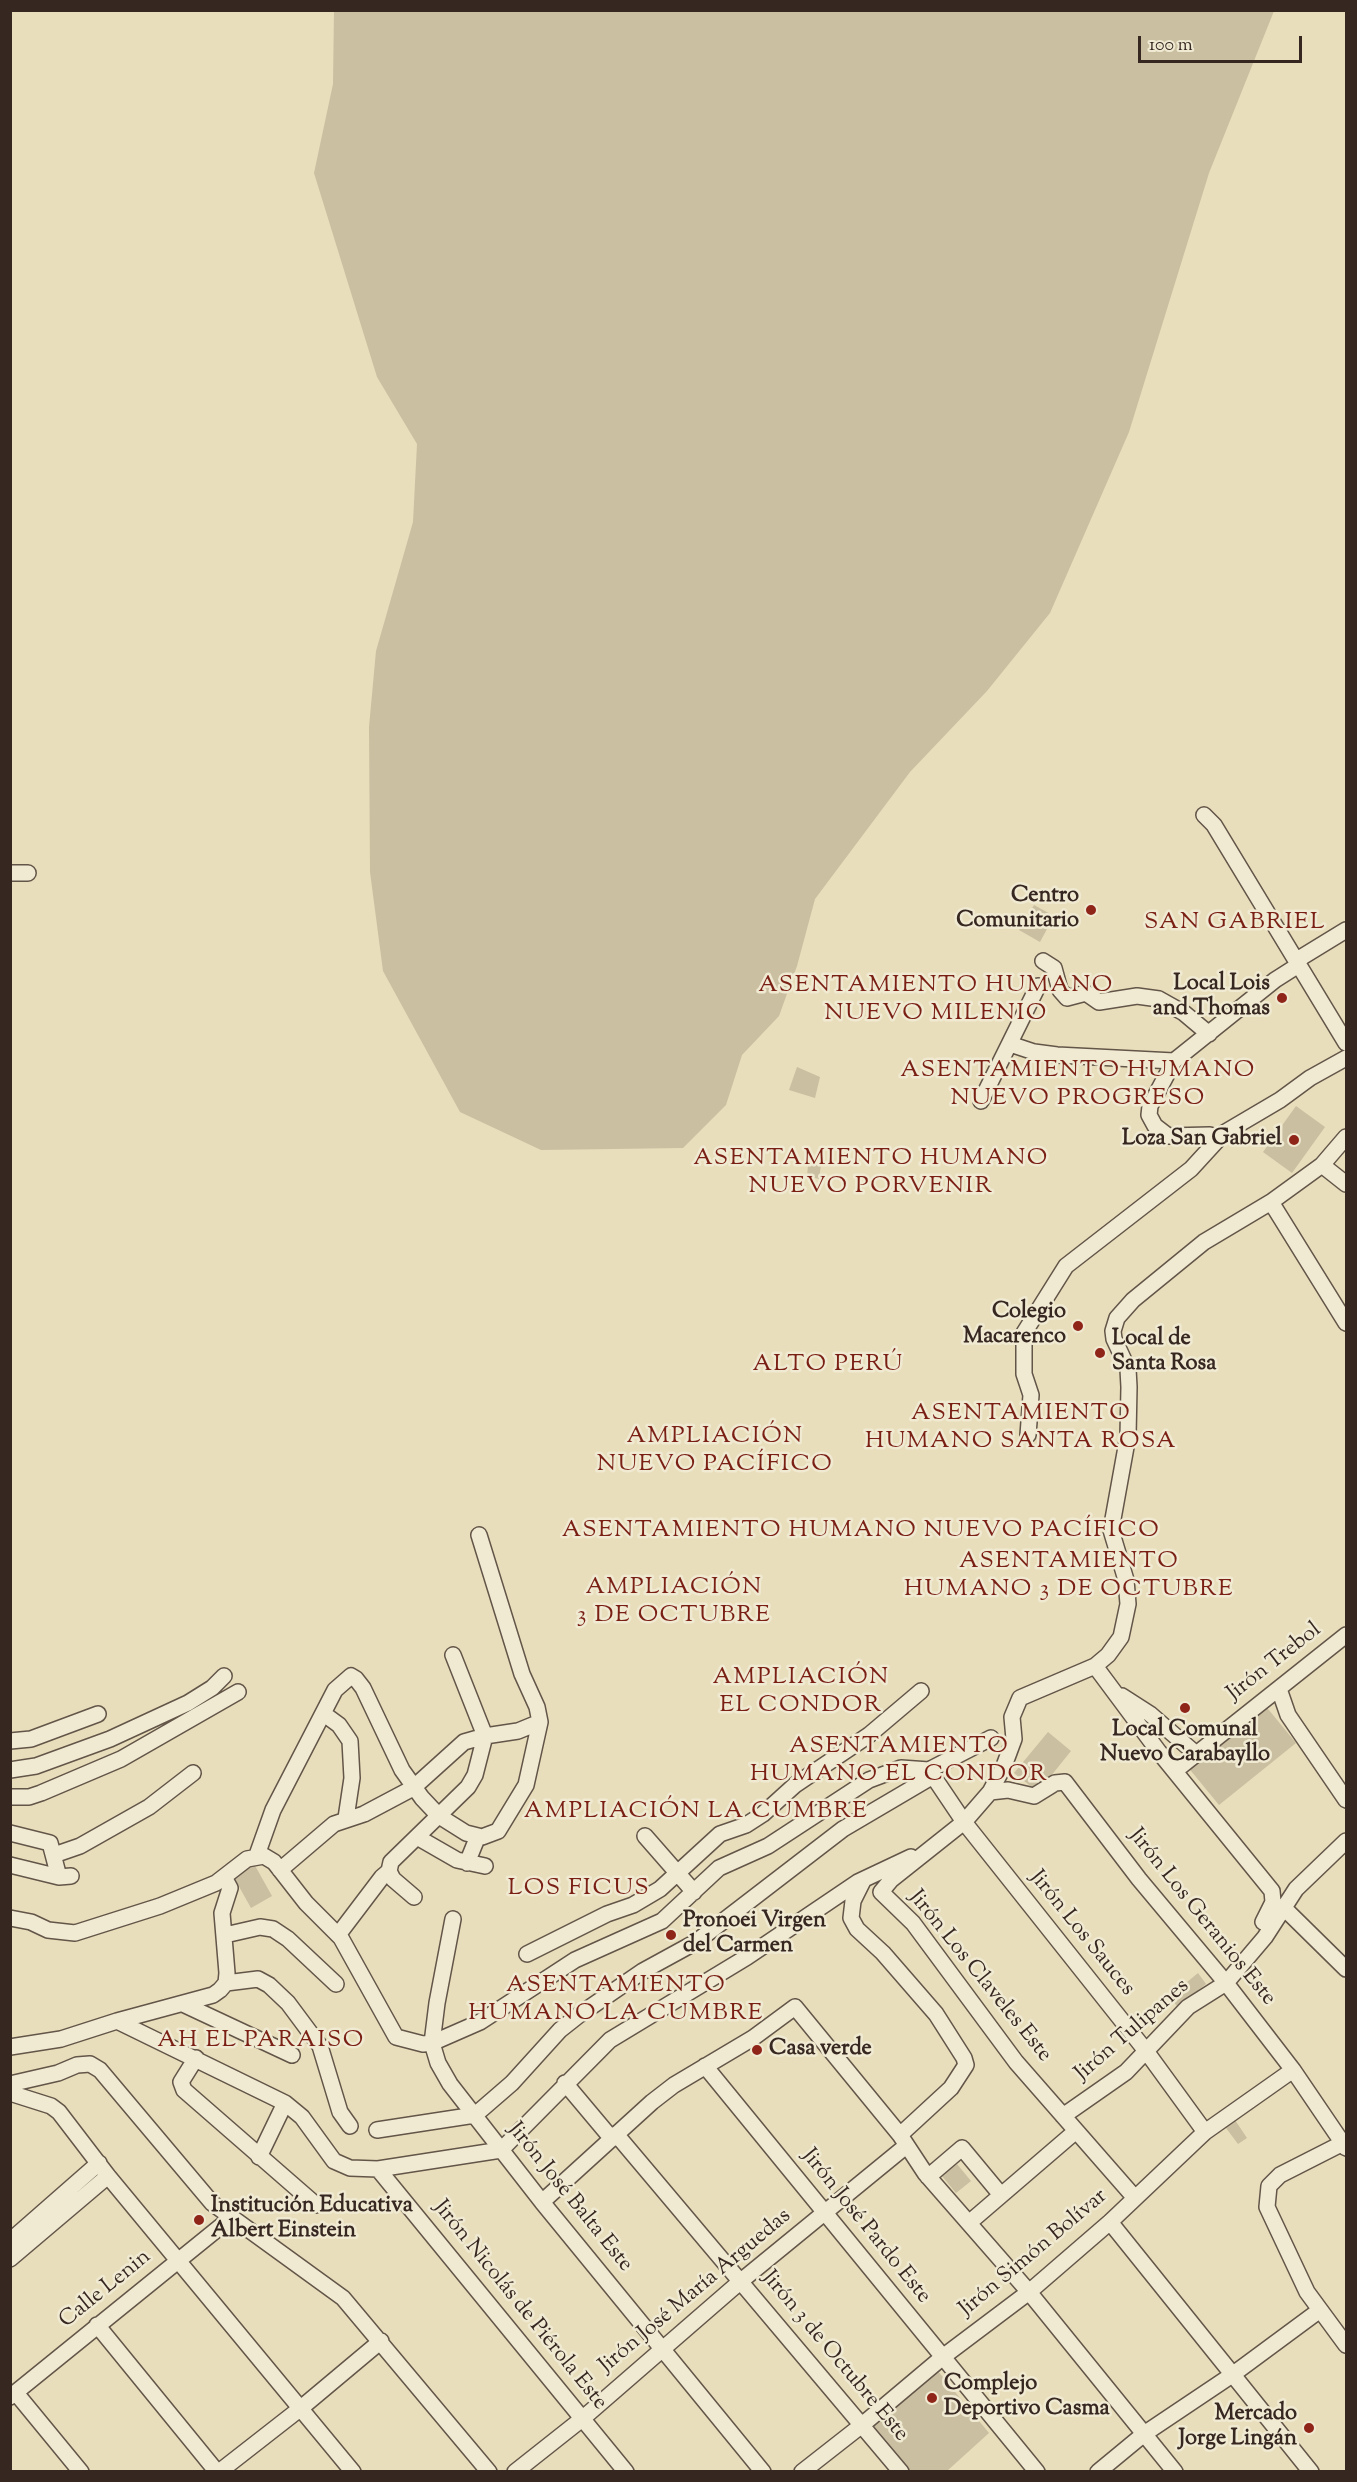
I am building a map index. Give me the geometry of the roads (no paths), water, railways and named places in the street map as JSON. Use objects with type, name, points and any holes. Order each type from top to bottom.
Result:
[{"type":"street","points":[[1204,815],[1214,825],[1347,1043]]},
{"type":"street","points":[[10,873],[28,873]]},
{"type":"street","points":[[1219,1138],[1210,1135],[1168,1136],[1155,1126],[1149,1114],[1150,1106],[1174,1061],[1297,963],[1347,930]]},
{"type":"street","points":[[1043,961],[1054,968],[1060,990],[1066,998],[1086,993],[1099,1002],[1137,996],[1159,999],[1184,1013],[1209,1034]]},
{"type":"street","points":[[981,1101],[1038,986]]},
{"type":"street","points":[[1010,1044],[1034,1052],[1057,1055],[1174,1061]]},
{"type":"street","points":[[1028,1435],[1031,1395],[1024,1374],[1024,1333],[1036,1309],[1066,1266],[1191,1169],[1219,1138],[1311,1077],[1347,1058]]},
{"type":"street","points":[[117,2020],[285,2103],[302,2117],[334,2161],[350,2169],[378,2169],[501,2150],[610,2040],[747,1957],[864,1879],[935,1846],[964,1822],[990,1792],[1004,1766],[1014,1739],[1012,1717],[1020,1698],[1095,1666],[1108,1655],[1121,1637],[1128,1604],[1126,1580],[1111,1530],[1128,1436],[1129,1387],[1128,1369],[1114,1339],[1114,1324],[1133,1300],[1204,1242],[1271,1202],[1322,1165],[1347,1137]]},
{"type":"street","points":[[1322,1165],[1347,1184]]},
{"type":"street","points":[[1271,1202],[1347,1323]]},
{"type":"street","points":[[257,1856],[273,1810],[343,1681],[351,1676],[356,1679],[380,1718],[413,1788],[439,1816],[466,1833],[478,1836],[498,1832],[526,1785],[540,1722],[537,1707],[522,1674],[479,1535]]},
{"type":"street","name":"Jirón Trebol","points":[[1175,1771],[1347,1635]]},
{"type":"street","points":[[338,1935],[389,1871],[391,1862],[468,1787],[475,1775],[485,1736],[453,1655]]},
{"type":"street","points":[[1095,1666],[1175,1771],[1272,1891],[1271,1908],[1248,1945],[1243,1965]]},
{"type":"street","points":[[10,1770],[36,1766],[110,1739],[188,1702],[212,1688],[224,1676]]},
{"type":"street","points":[[1278,1689],[1288,1715],[1347,1800]]},
{"type":"street","points":[[527,1954],[607,1914],[633,1905],[660,1889],[720,1834],[746,1825],[763,1814],[795,1785],[869,1735],[921,1691]]},
{"type":"street","points":[[10,1797],[29,1797],[41,1793],[121,1759],[238,1692]]},
{"type":"street","points":[[1114,1692],[1150,1714],[1196,1754]]},
{"type":"street","points":[[10,1741],[32,1739],[98,1714]]},
{"type":"street","points":[[324,1714],[339,1725],[350,1741],[352,1778],[346,1818]]},
{"type":"street","points":[[280,1870],[334,1824],[346,1818],[364,1814],[413,1788],[464,1742],[518,1731],[540,1722]]},
{"type":"street","points":[[377,2130],[475,2115],[512,2083],[560,2030],[579,2015],[643,1971],[696,1942],[843,1829],[991,1738]]},
{"type":"street","points":[[10,1918],[31,1922],[59,1932],[75,1933],[160,1906],[224,1877],[247,1859],[257,1856],[274,1862],[306,1903],[338,1935],[368,1983],[396,2037],[423,2044],[432,2043],[488,2017],[575,1960],[662,1921],[718,1868],[768,1846],[869,1780],[901,1768],[931,1773]]},
{"type":"street","points":[[54,1855],[80,1846],[149,1807],[193,1773]]},
{"type":"street","name":"Jirón Los Sauces","points":[[931,1773],[964,1822],[1146,2051],[1205,2132]]},
{"type":"street","name":"Jirón Los Geranios Este","points":[[990,1792],[1017,1791],[1034,1796],[1055,1783],[1065,1782],[1139,1879],[1226,1983],[1293,2070],[1345,2146]]},
{"type":"street","points":[[10,1833],[50,1843],[65,1876],[10,1865]]},
{"type":"street","points":[[467,1863],[478,1836]]},
{"type":"street","points":[[645,1836],[694,1892]]},
{"type":"street","points":[[417,1838],[446,1856],[485,1866]]},
{"type":"street","name":"Jirón Tulipanes","points":[[1063,2116],[1102,2091],[1138,2061],[1188,2007],[1226,1983],[1243,1965],[1296,1889],[1347,1841]]},
{"type":"street","name":"Jirón Los Claveles Este","points":[[935,1846],[891,1880],[881,1892],[913,1923],[1016,2062],[1135,2198]]},
{"type":"street","points":[[389,1871],[393,1879],[414,1897]]},
{"type":"street","points":[[224,1877],[230,1888],[222,1913],[227,1960],[226,1983]]},
{"type":"street","name":"Jirón José María Arguedas","points":[[515,2472],[582,2419],[741,2280],[824,2214],[903,2141],[951,2088],[966,2065],[964,2058],[936,2014],[883,1953],[857,1929],[851,1918],[853,1901],[864,1879]]},
{"type":"street","points":[[1284,1907],[1347,1969]]},
{"type":"street","name":"Jirón José Balta Este","points":[[453,1919],[436,2003],[432,2043],[436,2057],[450,2084],[542,2202],[764,2472]]},
{"type":"street","points":[[225,1935],[260,1927],[273,1929],[288,1939],[336,1984]]},
{"type":"street","points":[[10,2047],[61,2039],[117,2020],[213,1995],[226,1983],[258,1979],[288,2003],[320,2046],[339,2112],[350,2126]]},
{"type":"street","points":[[183,2004],[292,2055]]},
{"type":"street","points":[[542,2202],[652,2102],[705,2066],[753,2038],[795,2007],[903,2141],[928,2177],[970,2222],[1029,2292],[1175,2472]]},
{"type":"street","points":[[196,2058],[181,2085],[258,2157],[316,2205]]},
{"type":"street","points":[[10,2084],[90,2064],[100,2070],[212,2203],[330,2287],[381,2341],[489,2472]]},
{"type":"street","name":"Jirón José Pardo Este","points":[[705,2066],[1037,2472]]},
{"type":"street","name":"Jirón Simón Bolívar","points":[[802,2472],[944,2356],[1029,2292],[1110,2222],[1205,2132],[1293,2070]]},
{"type":"street","name":"Jirón 3 de Octubre Este","points":[[565,2083],[741,2280],[901,2472]]},
{"type":"street","points":[[10,2093],[51,2106],[353,2472]]},
{"type":"street","points":[[258,2157],[285,2103]]},
{"type":"street","points":[[970,2222],[1076,2131]]},
{"type":"street","points":[[1345,2146],[1280,2175],[1269,2186],[1267,2207],[1306,2292],[1347,2345]]},
{"type":"street","points":[[928,2177],[962,2148],[1001,2195]]},
{"type":"street","name":"Jirón Nicolás de Piérola Este","points":[[378,2169],[626,2472]]},
{"type":"street","points":[[12,2250],[104,2170]]},
{"type":"street","name":"Calle Lenin","points":[[13,2395],[231,2218]]},
{"type":"street","points":[[1110,2222],[1311,2472]]},
{"type":"street","points":[[1098,2472],[1144,2434],[1232,2375],[1320,2310]]},
{"type":"street","points":[[97,2325],[218,2472],[301,2408],[381,2341]]},
{"type":"street","points":[[13,2395],[81,2472]]},
{"type":"place","name":"Centro Comunitario","points":[[1091,910]]},
{"type":"place","name":"Local Lois and Thomas","points":[[1282,998]]},
{"type":"place","name":"Loza San Gabriel","points":[[1294,1140]]},
{"type":"place","name":"Colegio Macarenco","points":[[1078,1326]]},
{"type":"place","name":"Local de Santa Rosa","points":[[1100,1353]]},
{"type":"place","name":"Local Comunal Nuevo Carabayllo","points":[[1185,1708]]},
{"type":"place","name":"Pronoei Virgen del Carmen","points":[[671,1935]]},
{"type":"place","name":"Casa verde","points":[[757,2050]]},
{"type":"place","name":"Institución Educativa Albert Einstein","points":[[199,2220]]},
{"type":"place","name":"Complejo Deportivo Casma","points":[[932,2398]]},
{"type":"place","name":"Mercado Jorge Lingán","points":[[1309,2428]]},
{"type":"district","name":"SAN GABRIEL","points":[[1235,924]]},
{"type":"district","name":"ASENTAMIENTO HUMANO NUEVO MILENIO","points":[[936,1001]]},
{"type":"district","name":"ASENTAMIENTO HUMANO NUEVO PROGRESO","points":[[1078,1086]]},
{"type":"district","name":"ASENTAMIENTO HUMANO NUEVO PORVENIR","points":[[871,1174]]},
{"type":"district","name":"ALTO PERÚ","points":[[828,1366]]},
{"type":"district","name":"ASENTAMIENTO HUMANO SANTA ROSA","points":[[1021,1429]]},
{"type":"district","name":"AMPLIACIÓN NUEVO PACÍFICO","points":[[715,1452]]},
{"type":"district","name":"ASENTAMIENTO HUMANO NUEVO PACÍFICO","points":[[861,1532]]},
{"type":"district","name":"ASENTAMIENTO HUMANO 3 DE OCTUBRE","points":[[1069,1577]]},
{"type":"district","name":"AMPLIACIÓN 3 DE OCTUBRE","points":[[674,1603]]},
{"type":"district","name":"AMPLIACIÓN EL CONDOR","points":[[801,1693]]},
{"type":"district","name":"ASENTAMIENTO HUMANO EL CONDOR","points":[[899,1762]]},
{"type":"district","name":"AMPLIACIÓN LA CUMBRE","points":[[696,1813]]},
{"type":"district","name":"LOS FICUS","points":[[579,1890]]},
{"type":"district","name":"ASENTAMIENTO HUMANO LA CUMBRE","points":[[616,2001]]},
{"type":"district","name":"AH EL PARAISO","points":[[261,2042]]}]
